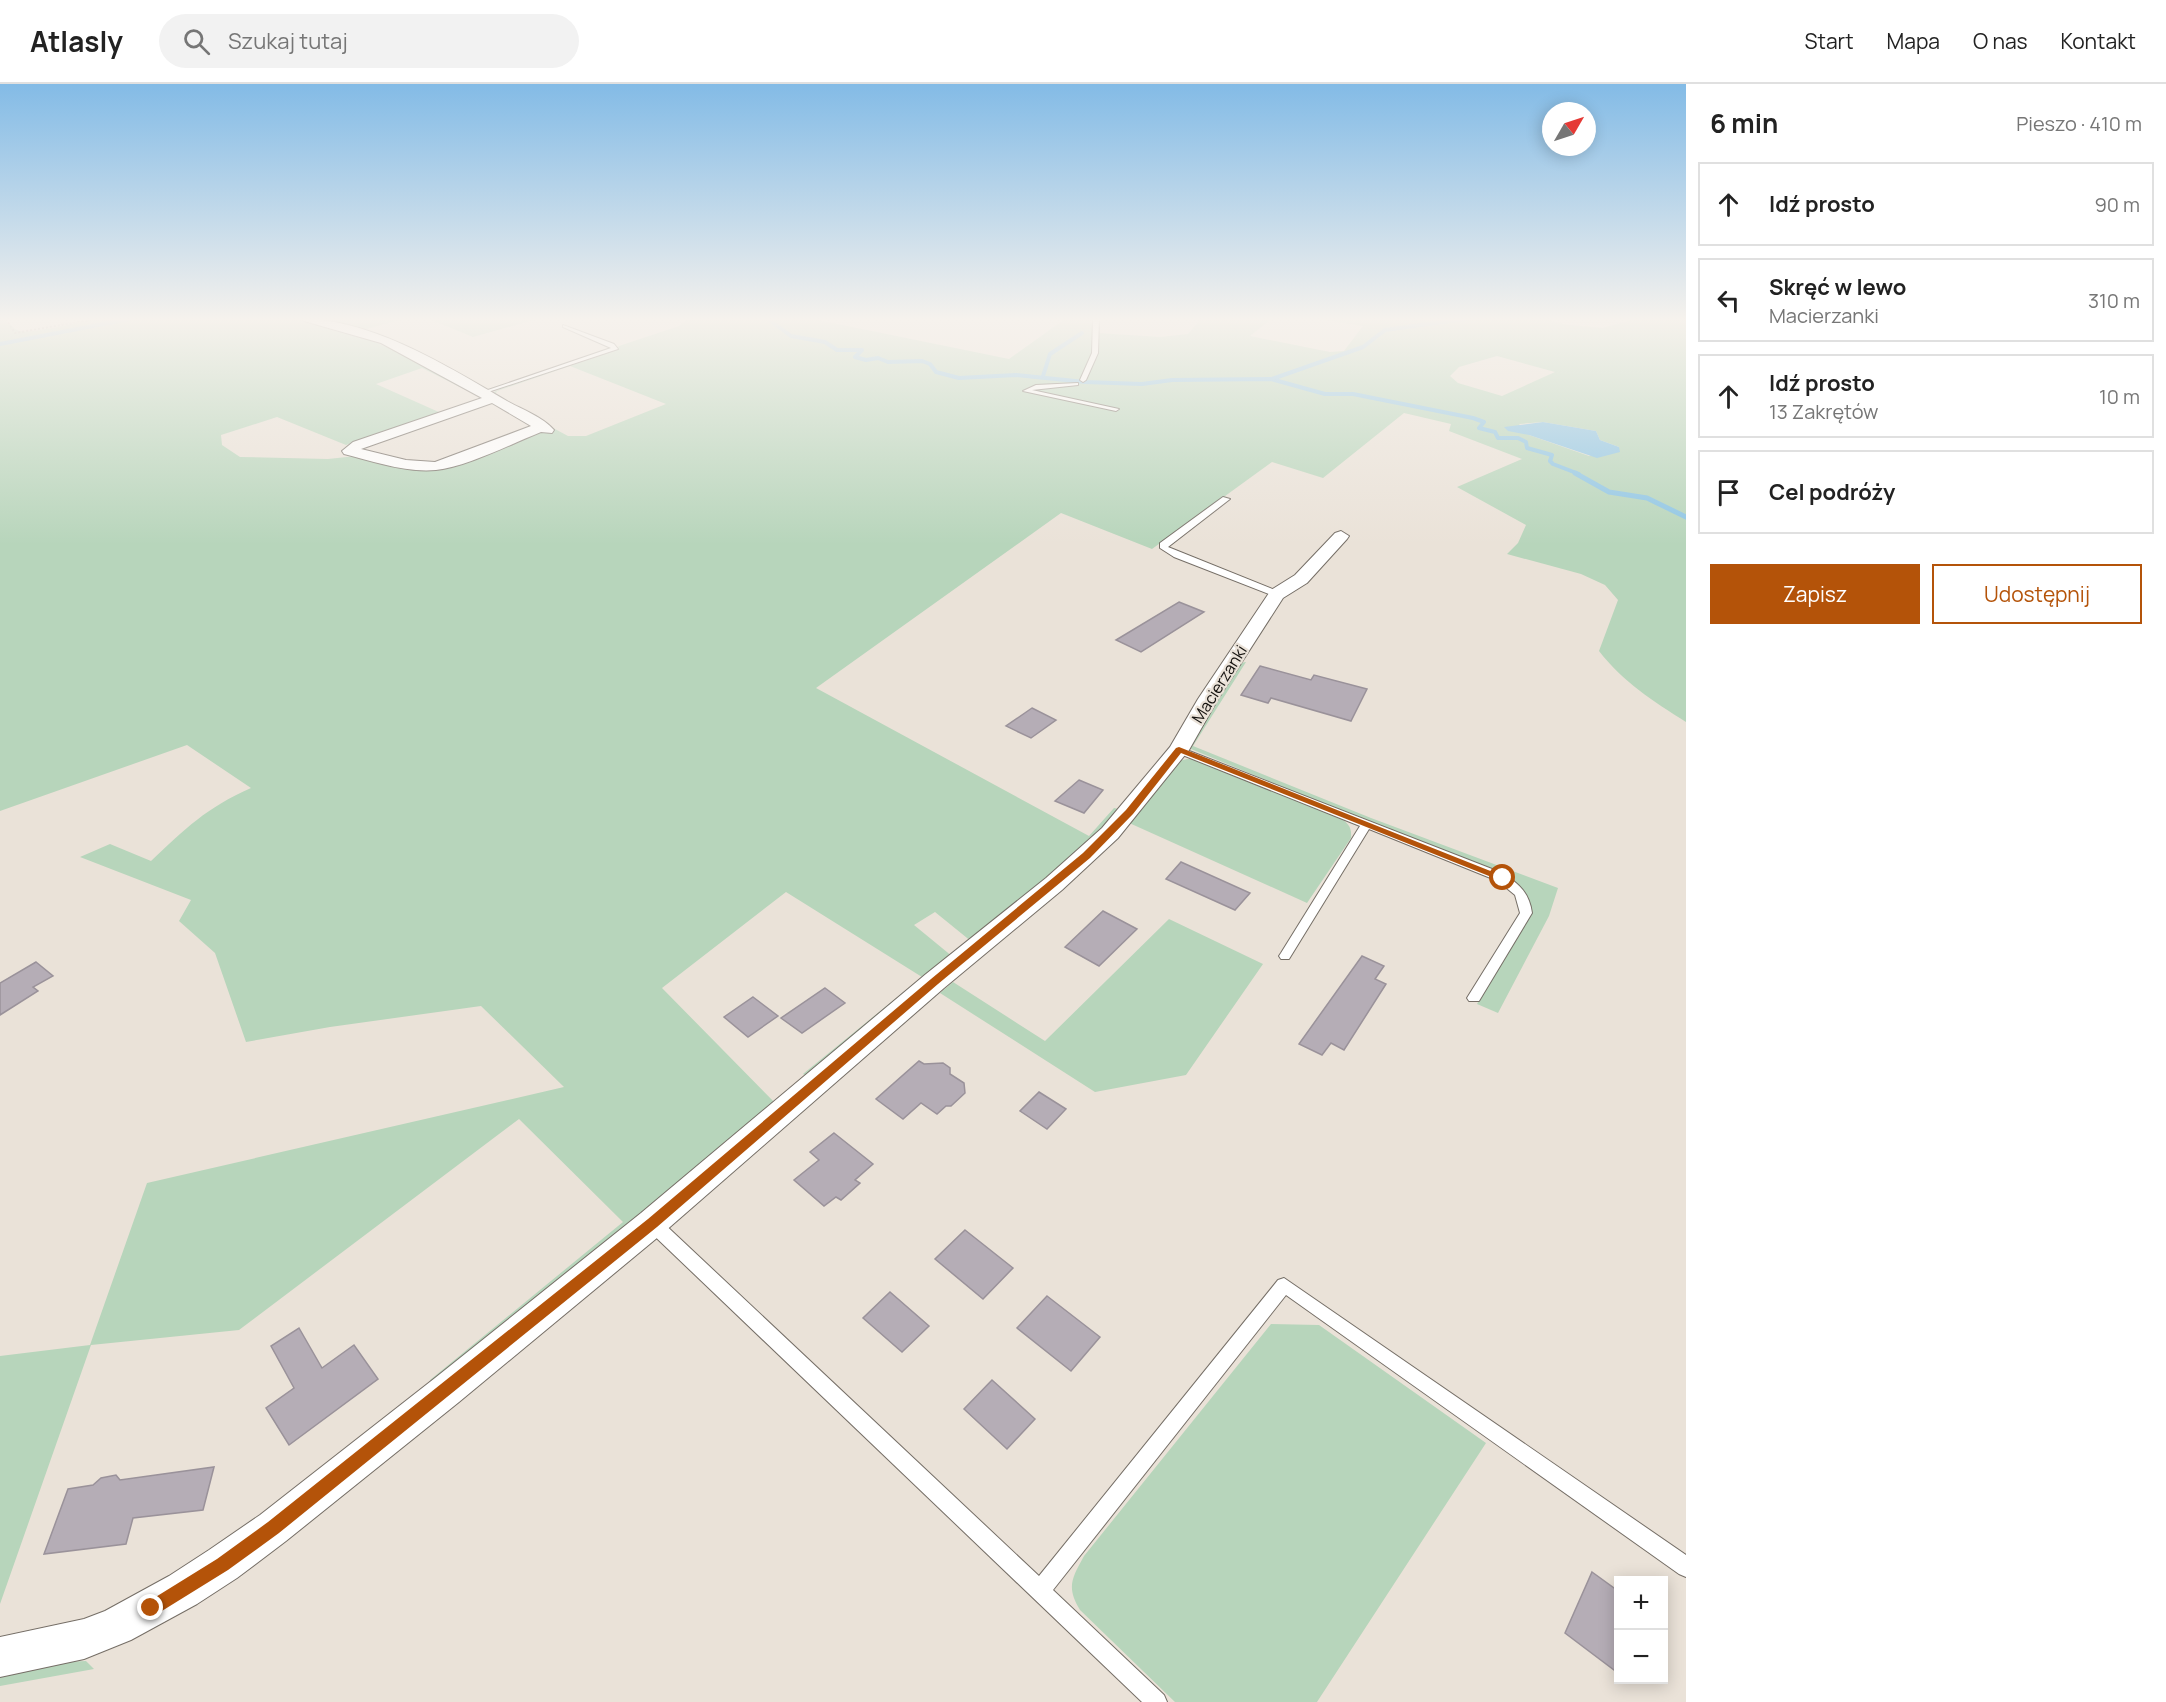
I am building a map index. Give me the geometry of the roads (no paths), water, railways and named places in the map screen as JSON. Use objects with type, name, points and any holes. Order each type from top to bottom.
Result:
[{"type":"street","points":[[486,395],[489,396],[545,429],[435,466],[406,464],[349,451],[358,444],[489,396]]},
{"type":"street","name":"Macierzanki","points":[[0,1657],[84,1639],[117,1626],[183,1590],[273,1528],[652,1223],[934,981],[1086,856],[1130,812],[1179,750],[1208,699],[1276,594],[1301,579],[1341,536]]},
{"type":"lane","points":[[489,396],[493,395]]},
{"type":"lane","points":[[1044,395],[1116,409]]},
{"type":"lane","points":[[1226,500],[1163,545],[1164,548],[1276,594]]},
{"type":"lane","points":[[1179,750],[1503,878],[1513,885],[1524,898],[1526,913],[1474,998]]},
{"type":"lane","points":[[1285,956],[1367,824]]},
{"type":"lane","points":[[652,1223],[1157,1702]]},
{"type":"lane","points":[[1040,1590],[1284,1285],[1686,1567]]},
{"type":"water","points":[[1543,422],[1596,431],[1600,440],[1619,447],[1620,452],[1597,458],[1529,435],[1508,431],[1504,427]]},
{"type":"waterway","points":[[1356,395],[1473,418],[1484,422],[1479,428],[1495,432],[1498,438],[1518,438],[1526,442],[1527,448],[1552,455],[1550,461],[1553,464],[1579,474]]},
{"type":"waterway","points":[[1575,473],[1609,492],[1647,498],[1686,517]]}]
